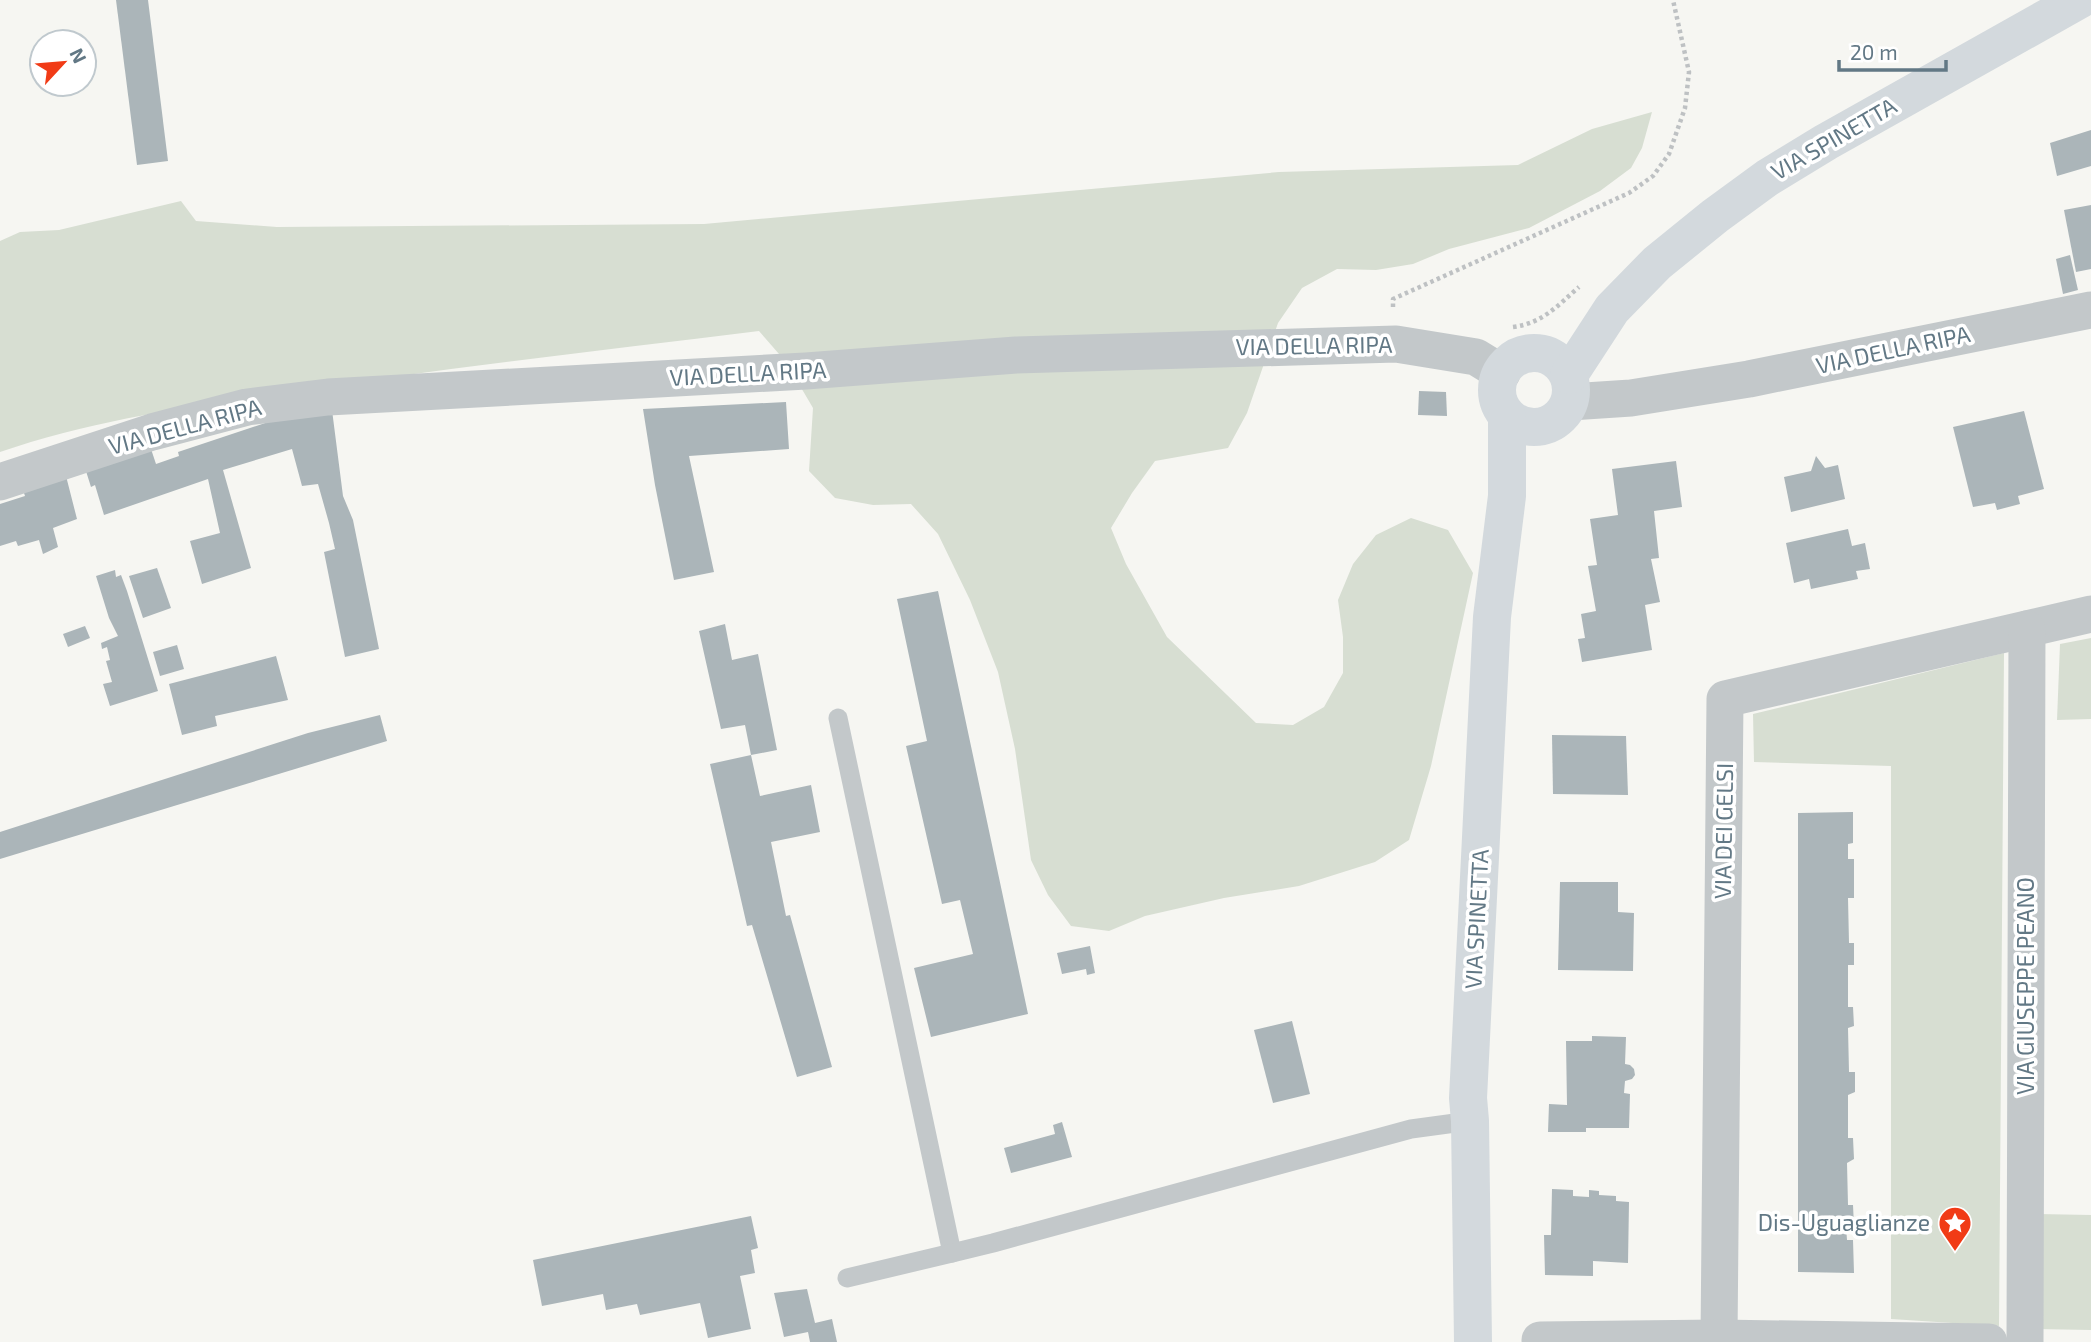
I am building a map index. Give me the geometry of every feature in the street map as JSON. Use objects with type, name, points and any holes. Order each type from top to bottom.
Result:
[{"type":"main road","name":"VIA SPINETTA","points":[[1562,378],[1567,338],[1612,309],[1686,238],[1767,178],[2079,0]]},
{"type":"main road","points":[[1534,353],[1562,378],[1564,414],[1553,423],[1524,422],[1499,403],[1497,388],[1502,373],[1510,362],[1521,355],[1534,353]]},
{"type":"main road","name":"VIA SPINETTA","points":[[1472,1342],[1468,1098],[1492,617],[1507,496],[1524,422]]},
{"type":"street","name":"VIA DELLA RIPA","points":[[1562,378],[1631,398],[1749,379],[2091,310]]},
{"type":"street","name":"VIA DELLA RIPA","points":[[0,482],[152,432],[247,407],[328,397],[806,371],[1016,355],[1396,344],[1476,357],[1502,373]]},
{"type":"street","name":"VIA DEI GELSI","points":[[1719,1338],[1725,699],[2091,614]]},
{"type":"street","name":"VIA GIUSEPPE PEANO","points":[[2025,1342],[2027,629]]},
{"type":"street","points":[[1540,1340],[1719,1338],[1989,1342]]},
{"type":"lane","points":[[838,718],[952,1253]]},
{"type":"lane","points":[[847,1278],[993,1243],[1411,1129],[1470,1121]]},
{"type":"path","points":[[1396,344],[1393,299],[1629,193],[1653,176],[1669,154],[1685,108],[1689,72],[1673,0]]},
{"type":"shaded area","points":[[1652,112],[1642,148],[1631,168],[1600,191],[1529,228],[1449,249],[1413,264],[1376,270],[1337,269],[1302,288],[1278,323],[1247,413],[1228,448],[1155,461],[1132,493],[1111,528],[1126,564],[1167,637],[1256,723],[1293,725],[1324,707],[1343,673],[1343,637],[1338,600],[1353,564],[1376,535],[1411,518],[1448,530],[1473,573],[1431,766],[1409,840],[1375,862],[1299,886],[1224,898],[1145,916],[1109,931],[1071,926],[1048,895],[1031,860],[1015,749],[998,672],[970,600],[938,534],[911,504],[873,505],[835,498],[809,471],[813,408],[786,362],[759,331],[456,368],[206,405],[101,424],[0,452],[0,241],[20,232],[59,230],[181,201],[196,221],[277,227],[704,224],[1279,172],[1518,165],[1592,129]]},
{"type":"shaded area","points":[[2091,638],[2091,719],[2057,720],[2060,644]]},
{"type":"shaded area","points":[[2004,653],[1999,1326],[1891,1319],[1891,766],[1754,762],[1753,714]]},
{"type":"shaded area","points":[[2038,1214],[2091,1215],[2091,1330],[2034,1329]]},
{"type":"building","points":[[116,0],[148,0],[168,161],[137,165]]},
{"type":"building","points":[[2091,130],[2091,166],[2057,176],[2050,143]]},
{"type":"building","points":[[2091,205],[2091,269],[2076,272],[2064,210]]},
{"type":"building","points":[[2070,255],[2078,290],[2063,294],[2056,259]]},
{"type":"building","points":[[1419,391],[1446,392],[1447,416],[1418,415]]},
{"type":"building","points":[[786,402],[789,449],[689,456],[714,572],[674,580],[643,409]]},
{"type":"building","points":[[332,410],[343,496],[353,520],[379,649],[345,657],[324,552],[335,549],[329,523],[318,484],[302,486],[292,449],[223,470],[251,568],[202,584],[190,541],[220,533],[208,479],[104,515],[95,485],[91,487],[85,468],[149,443],[156,464],[179,456],[178,452],[289,415]]},
{"type":"building","points":[[2024,411],[2044,489],[2018,496],[2020,504],[1997,510],[1995,503],[1973,507],[1953,427]]},
{"type":"building","points":[[1816,456],[1825,468],[1838,465],[1845,499],[1791,512],[1784,477],[1811,471]]},
{"type":"building","points":[[1676,461],[1682,507],[1654,511],[1659,558],[1651,559],[1660,602],[1645,605],[1652,650],[1582,662],[1578,639],[1585,638],[1581,614],[1596,611],[1588,566],[1597,565],[1590,519],[1618,515],[1612,469]]},
{"type":"building","points":[[66,476],[77,519],[53,528],[58,547],[43,554],[39,540],[18,546],[16,541],[0,546],[0,504],[25,496],[23,490]]},
{"type":"building","points":[[1848,529],[1852,546],[1865,543],[1870,569],[1856,571],[1858,579],[1811,589],[1809,579],[1794,583],[1786,543]]},
{"type":"building","points":[[157,568],[171,608],[143,618],[129,576]]},
{"type":"building","points":[[115,570],[116,577],[121,575],[127,591],[158,691],[110,706],[103,684],[112,682],[106,661],[110,660],[107,647],[102,649],[101,643],[118,636],[109,618],[96,576]]},
{"type":"building","points":[[938,591],[1028,1014],[931,1037],[914,968],[973,954],[960,900],[942,904],[906,746],[927,741],[897,599]]},
{"type":"building","points":[[725,624],[732,660],[758,654],[777,750],[751,755],[745,725],[721,729],[699,631]]},
{"type":"building","points":[[85,626],[90,638],[68,647],[63,634]]},
{"type":"building","points":[[177,645],[184,669],[160,676],[153,652]]},
{"type":"building","points":[[276,656],[288,700],[215,716],[217,726],[182,735],[169,684]]},
{"type":"building","points":[[380,715],[387,741],[0,859],[0,832],[308,733]]},
{"type":"building","points":[[1552,735],[1626,736],[1628,795],[1553,794]]},
{"type":"building","points":[[751,755],[760,796],[811,785],[820,832],[771,842],[786,916],[790,915],[832,1067],[797,1077],[752,925],[747,926],[710,764]]},
{"type":"building","points":[[1853,812],[1853,843],[1848,844],[1848,859],[1854,859],[1854,898],[1848,898],[1849,943],[1854,943],[1854,965],[1848,965],[1848,1007],[1853,1007],[1854,1026],[1848,1028],[1849,1072],[1855,1072],[1855,1092],[1848,1095],[1848,1138],[1853,1138],[1854,1159],[1847,1163],[1848,1205],[1853,1205],[1854,1226],[1846,1226],[1847,1240],[1853,1240],[1854,1273],[1798,1272],[1798,813]]},
{"type":"building","points":[[1560,882],[1618,882],[1618,912],[1634,913],[1633,971],[1558,970]]},
{"type":"building","points":[[1090,946],[1095,973],[1087,975],[1086,969],[1062,974],[1057,953]]},
{"type":"building","points":[[1292,1021],[1310,1094],[1273,1103],[1254,1030]]},
{"type":"building","points":[[1592,1036],[1626,1037],[1625,1064],[1634,1069],[1635,1075],[1625,1081],[1624,1093],[1630,1094],[1629,1128],[1586,1128],[1586,1132],[1548,1132],[1549,1104],[1567,1105],[1566,1041],[1592,1041]]},
{"type":"building","points":[[1062,1122],[1072,1157],[1011,1173],[1004,1148],[1055,1134],[1053,1125]]},
{"type":"building","points":[[1552,1189],[1573,1190],[1573,1196],[1589,1197],[1589,1190],[1599,1191],[1599,1195],[1616,1196],[1616,1201],[1629,1202],[1628,1263],[1593,1261],[1593,1276],[1545,1275],[1544,1235],[1551,1235]]},
{"type":"building","points":[[751,1216],[758,1248],[751,1250],[755,1273],[740,1276],[751,1329],[708,1338],[700,1303],[640,1315],[637,1304],[606,1310],[603,1294],[542,1306],[533,1260]]},
{"type":"building","points":[[807,1289],[815,1323],[832,1319],[837,1342],[810,1342],[808,1332],[784,1337],[774,1293]]},
{"type":"place","name":"Dis-Uguaglianze","points":[[1955,1253]]}]
